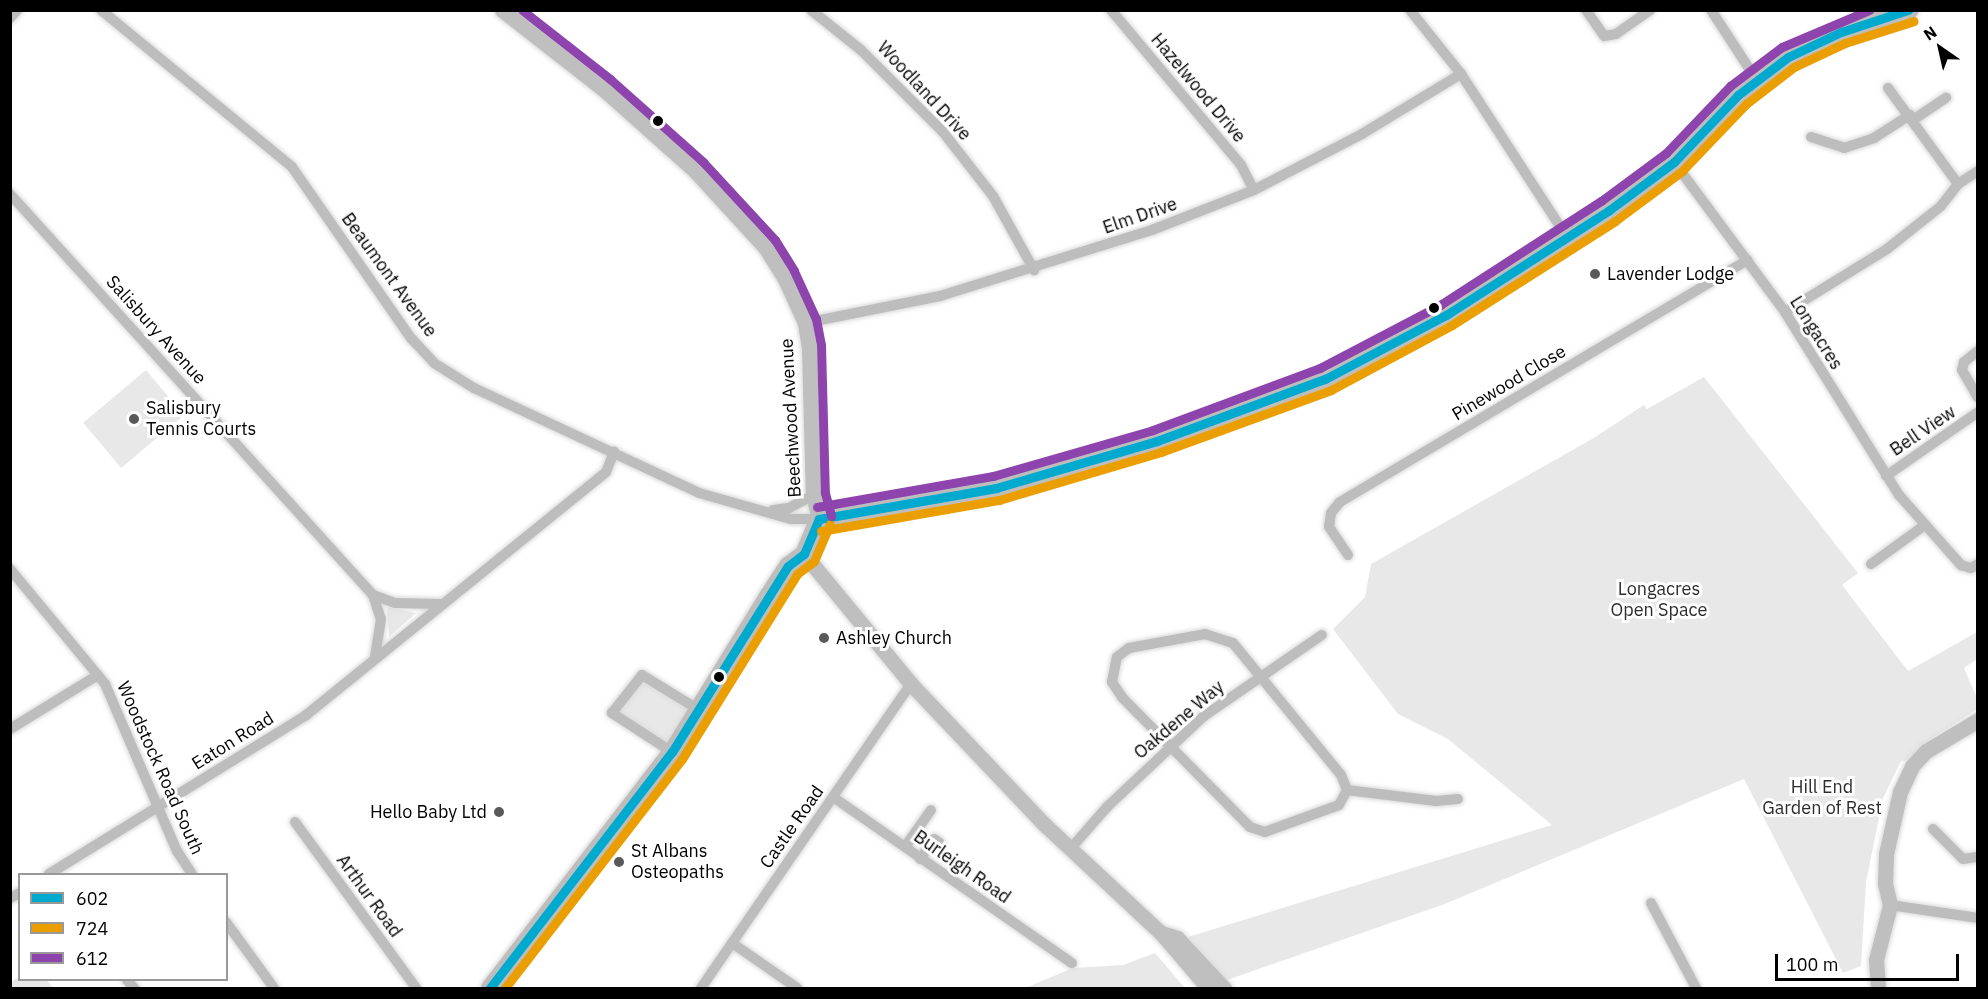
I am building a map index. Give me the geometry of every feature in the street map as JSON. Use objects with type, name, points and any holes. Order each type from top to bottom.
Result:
[{"type":"main road","points":[[490,988],[672,752],[788,566],[804,554],[819,519],[996,488],[1157,441],[1325,379],[1401,341],[1567,237],[1674,162],[1756,79],[1809,46],[1910,10]]},
{"type":"street","points":[[10,18],[17,10]]},
{"type":"street","name":"Beaumont Avenue","points":[[101,10],[292,167],[411,338],[434,363],[474,388],[699,493],[767,510],[791,519],[819,519]]},
{"type":"street","name":"Beechwood Avenue","points":[[502,10],[602,88],[695,171],[765,247],[784,276],[805,323],[811,371],[813,495],[819,519]]},
{"type":"street","name":"Woodland Drive","points":[[811,10],[861,50],[943,132],[993,196],[1034,270]]},
{"type":"street","name":"Hazelwood Drive","points":[[1111,10],[1234,156],[1254,190]]},
{"type":"street","points":[[1410,10],[1461,74],[1567,237]]},
{"type":"street","points":[[1586,10],[1604,36],[1616,34],[1650,10]]},
{"type":"street","points":[[1711,10],[1756,79]]},
{"type":"street","name":"Elm Drive","points":[[805,323],[940,296],[1034,270],[1152,231],[1254,190],[1362,134],[1461,74]]},
{"type":"street","points":[[1888,88],[1958,184]]},
{"type":"street","points":[[1811,137],[1844,148],[1874,138],[1946,98]]},
{"type":"street","name":"Longacres","points":[[1674,162],[1785,312],[1886,476],[1961,565],[1971,568],[1977,564]]},
{"type":"street","points":[[1785,312],[1887,249],[1941,206],[1958,184],[1977,171]]},
{"type":"street","name":"Salisbury Avenue","points":[[10,194],[372,595],[381,619],[375,657]]},
{"type":"street","name":"Pinewood Close","points":[[1348,555],[1329,527],[1331,513],[1340,502],[1747,260]]},
{"type":"street","name":"Bell View","points":[[1977,351],[1964,362],[1962,370],[1977,398]]},
{"type":"street","name":"Bell View","points":[[1886,476],[1977,412]]},
{"type":"street","points":[[375,657],[606,472],[614,452]]},
{"type":"street","name":"Beaumont Avenue","points":[[767,510],[789,508],[813,495]]},
{"type":"street","points":[[1870,564],[1925,525]]},
{"type":"street","points":[[804,554],[911,684],[1045,825],[1072,847],[1200,971],[1224,988]]},
{"type":"street","name":"Woodstock Road South","points":[[10,569],[98,675],[158,807],[191,873]]},
{"type":"street","points":[[372,595],[395,603],[440,604]]},
{"type":"street","points":[[1205,634],[1221,636],[1233,643],[1261,676],[1341,775],[1347,790],[1331,811],[1265,832],[1250,827],[1170,747],[1112,682],[1117,657],[1129,648],[1205,634]]},
{"type":"street","name":"Oakdene Way","points":[[1072,847],[1170,747],[1204,716],[1322,635]]},
{"type":"street","name":"Eaton Road","points":[[51,873],[296,722],[375,657]]},
{"type":"street","points":[[10,729],[98,675]]},
{"type":"street","points":[[672,752],[612,713],[642,675],[699,710]]},
{"type":"street","name":"Castle Road","points":[[701,988],[911,684]]},
{"type":"street","points":[[1878,988],[1876,960],[1882,925],[1890,905],[1885,884],[1886,854],[1893,811],[1905,779],[1926,751],[1977,720]]},
{"type":"street","points":[[1347,790],[1436,801],[1458,800]]},
{"type":"street","name":"Burleigh Road","points":[[833,797],[1072,963]]},
{"type":"street","points":[[905,847],[931,810]]},
{"type":"street","name":"Arthur Road","points":[[295,822],[416,988]]},
{"type":"street","points":[[1933,829],[1963,859],[1977,857]]},
{"type":"street","points":[[920,859],[934,839],[940,843]]},
{"type":"street","points":[[1651,903],[1696,988]]},
{"type":"street","points":[[1890,905],[1977,918]]},
{"type":"street","points":[[228,925],[274,988]]},
{"type":"street","points":[[732,943],[797,988]]},
{"type":"street","points":[[1200,971],[1208,988]]},
{"type":"green space","name":"Salisbury Tennis Courts","points":[[146,370],[184,415],[121,468],[83,423]]},
{"type":"green space","name":"Longacres Open Space","points":[[1704,377],[1858,573],[1842,585],[1908,671],[1977,632],[1977,659],[1964,668],[1977,698],[1977,709],[1923,744],[1908,760],[1901,761],[1883,798],[1866,882],[1861,966],[1843,973],[1744,779],[1442,905],[1227,980],[1188,937],[1552,825],[1448,739],[1398,714],[1333,629],[1365,597],[1371,564],[1592,439],[1644,405],[1647,409]]},
{"type":"green space","points":[[387,607],[416,613],[389,637]]},
{"type":"green space","points":[[639,679],[693,713],[671,749],[617,715]]},
{"type":"green space","points":[[1155,953],[1185,988],[1025,988],[1073,968],[1123,965]]},
{"type":"green space","points":[[18,978],[18,981],[48,981],[53,988],[11,988],[11,982]]},
{"type":"transit line","name":"612","points":[[522,10],[610,79],[703,162],[775,240],[794,271],[816,319],[821,345],[825,493],[831,516]]},
{"type":"transit line","name":"612","points":[[817,507],[993,476],[1153,430],[1320,368],[1440,305],[1601,201],[1666,153],[1730,86],[1782,47],[1869,10]]},
{"type":"transit line","name":"602","points":[[819,519],[996,488],[1157,441],[1325,379],[1446,315],[1608,211],[1674,162],[1738,95],[1788,57],[1841,32],[1908,10]]},
{"type":"transit line","name":"724","points":[[821,531],[999,500],[1161,452],[1331,390],[1452,325],[1615,221],[1682,171],[1746,104],[1794,67],[1845,43],[1914,21]]},
{"type":"transit line","name":"602","points":[[490,988],[672,752],[788,566],[804,554],[819,519]]},
{"type":"transit line","name":"724","points":[[505,988],[682,759],[797,574],[814,561],[830,524]]},
{"type":"place","name":"Lavender Lodge","points":[[1595,274]]},
{"type":"place","name":"Salisbury Tennis Courts","points":[[134,419]]},
{"type":"place","name":"Ashley Church","points":[[824,638]]},
{"type":"place","name":"Hello Baby Ltd","points":[[499,812]]},
{"type":"place","name":"St Albans Osteopaths","points":[[619,862]]},
{"type":"park label","name":"Hill End Garden of Rest","points":[[1822,798]]}]
